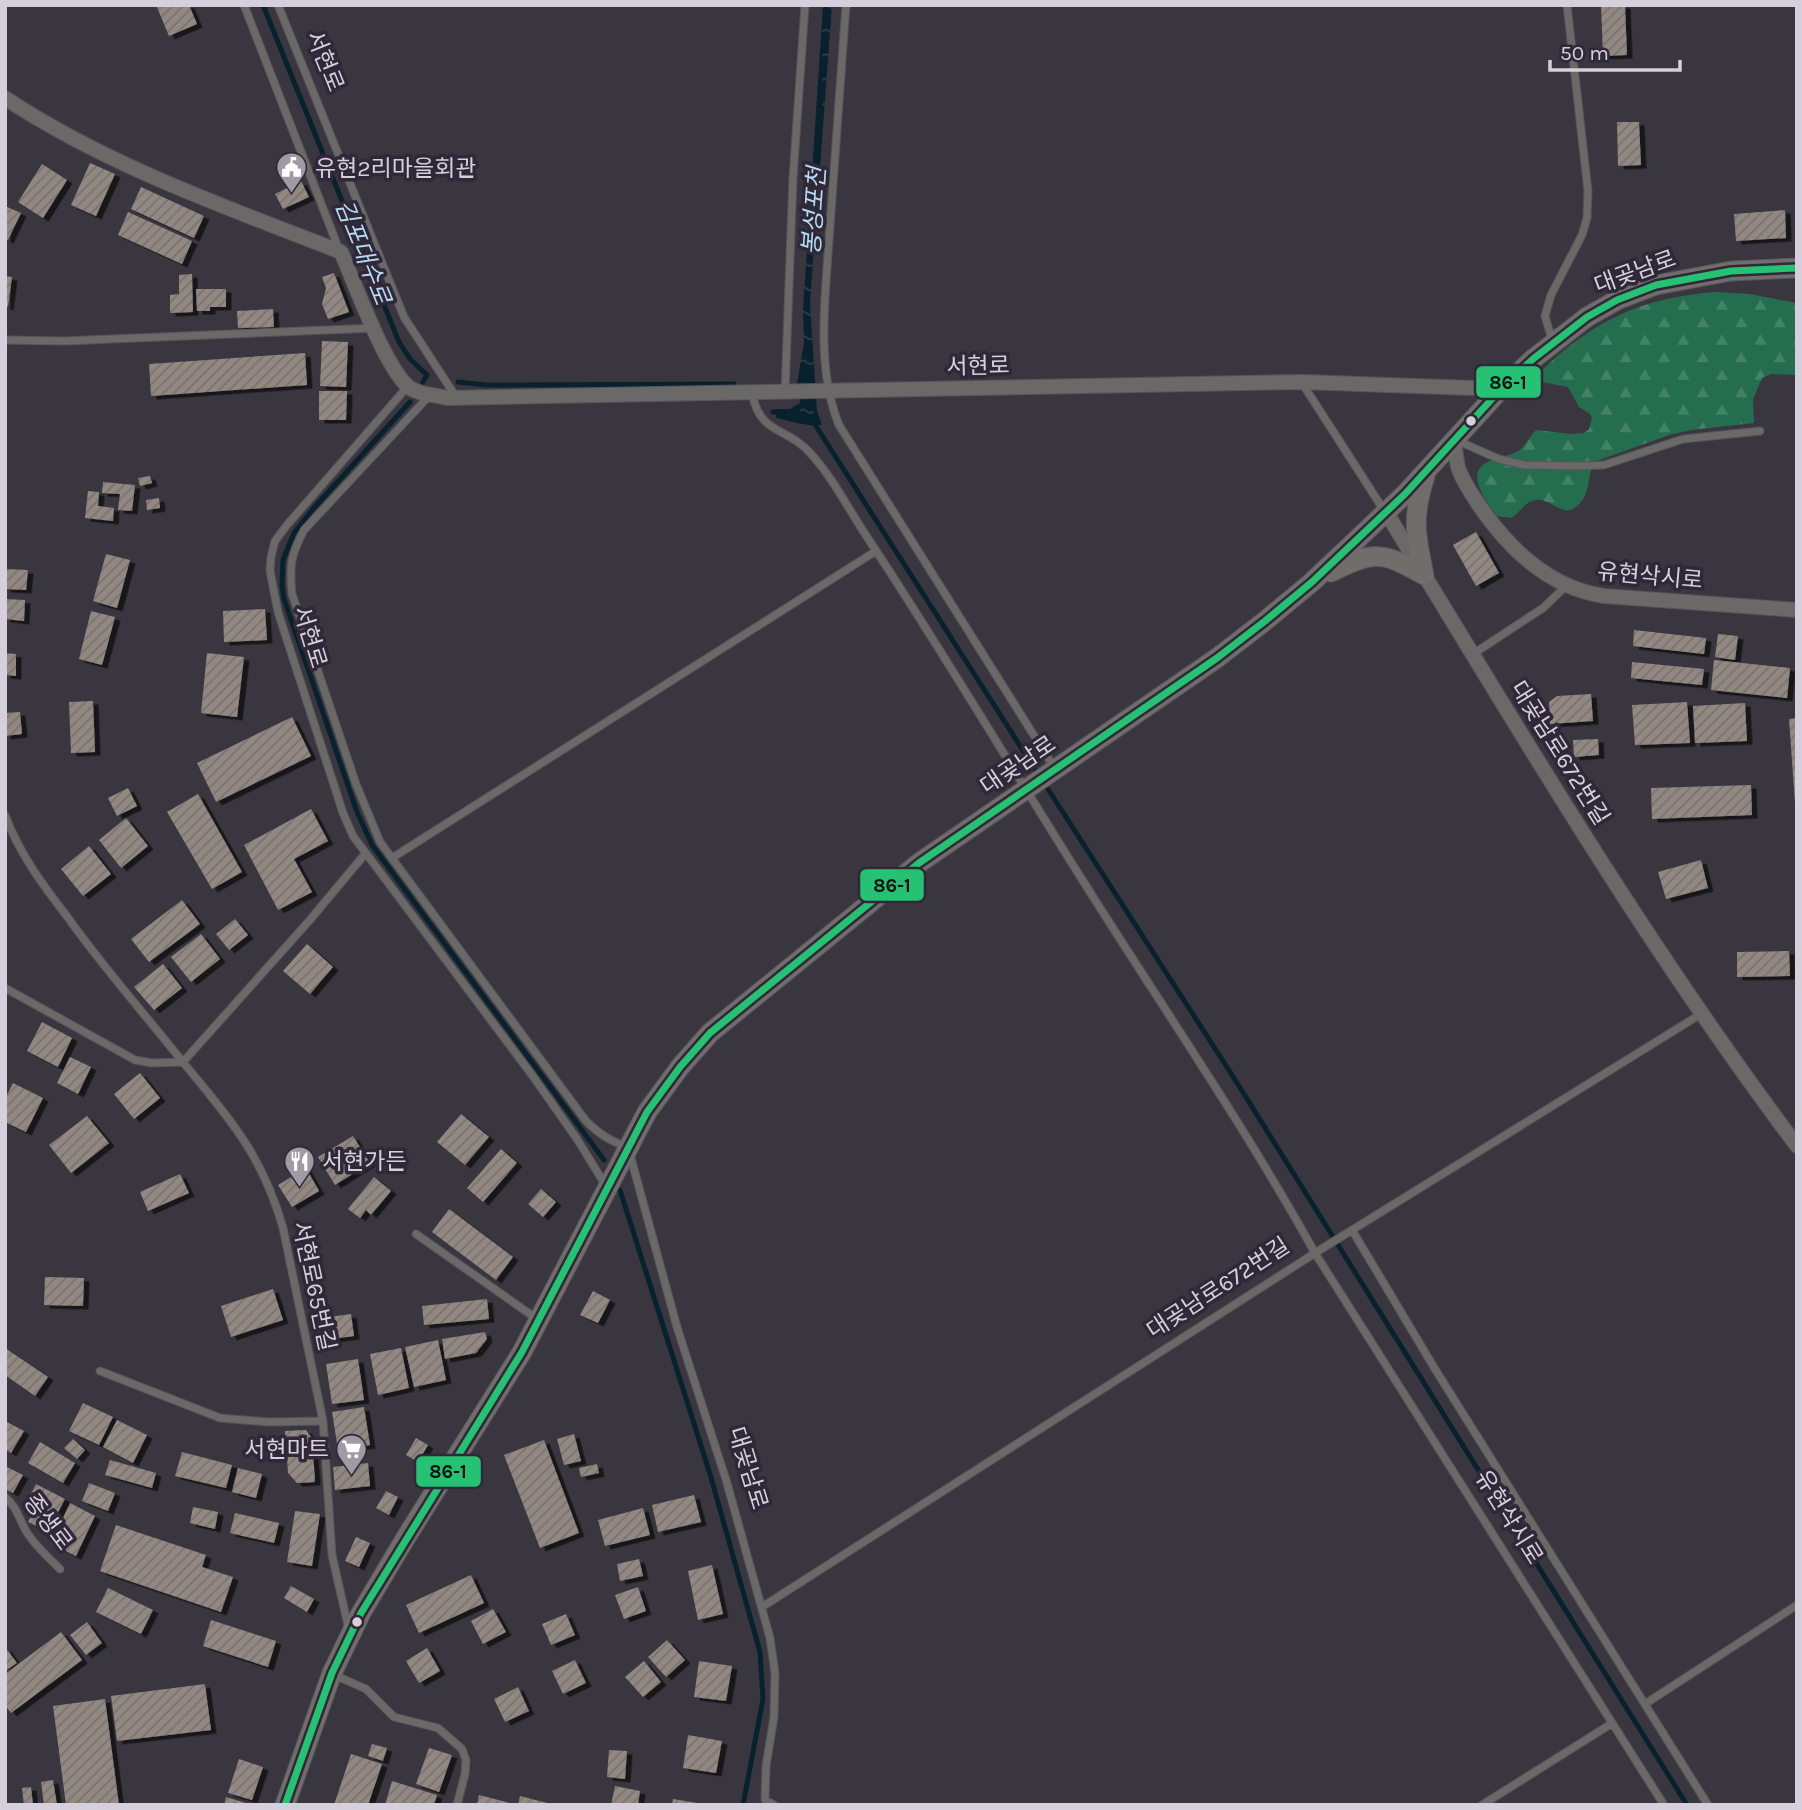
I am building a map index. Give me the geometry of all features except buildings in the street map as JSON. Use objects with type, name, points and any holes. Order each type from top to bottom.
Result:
[{"type":"street","points":[[5,98],[40,121],[114,159],[341,252],[390,363],[400,380],[408,386]]},
{"type":"street","name":"대곶남로","points":[[285,1805],[332,1673],[350,1636],[404,1539],[504,1383],[648,1112],[680,1067],[710,1032],[919,863],[1217,658],[1312,582],[1429,467],[1501,388],[1553,344],[1597,312],[1617,300],[1656,285],[1731,271],[1797,268]]},
{"type":"street","name":"서현로","points":[[408,386],[414,391],[456,398],[1302,382],[1501,388]]},
{"type":"street","name":"유현삭시로","points":[[1454,439],[1458,466],[1469,489],[1494,526],[1518,553],[1566,586],[1604,596],[1797,610]]},
{"type":"street","points":[[1424,575],[1416,531],[1416,505],[1429,467]]},
{"type":"street","name":"대곶남로672번길","points":[[1385,512],[1605,868],[1730,1056],[1797,1146]]},
{"type":"street","points":[[1312,582],[1360,558],[1375,555],[1391,558],[1424,575]]},
{"type":"lane","points":[[244,5],[341,252]]},
{"type":"lane","name":"서현로","points":[[278,5],[404,317],[456,398]]},
{"type":"lane","points":[[785,392],[793,178],[805,5]]},
{"type":"lane","points":[[846,5],[825,301],[825,391],[839,425],[1053,771]]},
{"type":"lane","points":[[1553,344],[1545,316],[1551,295],[1581,236],[1587,218],[1588,191],[1567,5]]},
{"type":"lane","points":[[5,340],[89,340],[375,328]]},
{"type":"lane","points":[[1302,382],[1385,512]]},
{"type":"lane","name":"서현로","points":[[408,386],[275,541],[270,571],[278,612],[343,813],[365,854],[540,1086],[606,1187]]},
{"type":"lane","name":"유현삭시로","points":[[752,393],[755,409],[761,420],[811,453],[1029,787],[1083,881],[1220,1093],[1315,1253],[1664,1805]]},
{"type":"lane","points":[[431,394],[312,522],[293,550],[290,562],[292,594],[351,771],[370,824],[380,842],[586,1121],[597,1133],[628,1147]]},
{"type":"lane","points":[[1454,439],[1499,459],[1524,465],[1579,467],[1604,465],[1684,439],[1760,431]]},
{"type":"lane","points":[[392,858],[876,551]]},
{"type":"lane","points":[[1473,654],[1543,608],[1566,586]]},
{"type":"lane","name":"서현로65번길","points":[[5,816],[7,826],[37,877],[74,928],[239,1130],[261,1167],[274,1197],[283,1228],[323,1421],[332,1555],[350,1636]]},
{"type":"lane","points":[[5,988],[135,1060],[152,1063],[183,1062],[301,931],[365,854]]},
{"type":"lane","name":"대곶남로672번길","points":[[762,1607],[1315,1253],[1701,1014]]},
{"type":"lane","name":"대곶남로","points":[[628,1147],[677,1327],[727,1483],[770,1638],[775,1673],[774,1717],[766,1766],[765,1802],[774,1805]]},
{"type":"lane","points":[[1352,1230],[1422,1348],[1709,1805]]},
{"type":"lane","points":[[416,1234],[537,1320]]},
{"type":"lane","points":[[100,1371],[220,1418],[269,1422],[323,1421]]},
{"type":"lane","name":"종생로","points":[[5,1497],[18,1511],[24,1528],[36,1544],[60,1569]]},
{"type":"lane","points":[[1645,1704],[1797,1605]]},
{"type":"lane","points":[[332,1673],[366,1689],[394,1717],[438,1727],[462,1749],[466,1760],[465,1774],[457,1805]]},
{"type":"lane","points":[[1482,1805],[1611,1724]]},
{"type":"green space","points":[[1716,292],[1749,294],[1797,303],[1797,375],[1771,374],[1762,378],[1753,399],[1754,423],[1669,435],[1594,462],[1585,496],[1571,510],[1560,509],[1538,500],[1529,502],[1511,518],[1497,516],[1480,489],[1477,474],[1480,468],[1490,461],[1518,451],[1536,430],[1571,434],[1584,433],[1589,429],[1592,418],[1590,414],[1579,407],[1568,387],[1542,382],[1538,378],[1539,373],[1579,339],[1620,315],[1664,300]]},
{"type":"water","name":"봉성포천","points":[[823,5],[832,5],[810,303],[817,411],[822,425],[816,425],[776,418],[776,409],[790,409],[800,403],[797,383],[804,343],[803,309]]},
{"type":"waterway","name":"김포대수로","points":[[263,5],[399,342],[410,359],[427,375],[423,382]]},
{"type":"waterway","name":"김포대수로","points":[[458,382],[486,385],[734,384]]},
{"type":"waterway","points":[[410,402],[294,533],[283,560],[284,599],[357,812],[372,845],[604,1160]]},
{"type":"waterway","name":"김포대수로","points":[[773,412],[784,413]]},
{"type":"waterway","points":[[814,423],[1038,774]]},
{"type":"waterway","points":[[1044,783],[1234,1078],[1687,1805]]},
{"type":"waterway","points":[[620,1190],[710,1474],[760,1652],[763,1699],[743,1805]]},
{"type":"transit line","name":"86-1","points":[[285,1805],[332,1673],[361,1613],[522,1352],[647,1112],[680,1067],[710,1033],[919,863],[1217,658],[1265,621],[1312,582],[1405,494],[1501,389],[1533,359],[1587,317],[1617,300],[1656,285],[1731,271],[1797,268]]},
{"type":"place","name":"유현2리마을회관","points":[[292,195]]},
{"type":"place","name":"서현가든","points":[[299,1188]]},
{"type":"place","name":"서현마트","points":[[352,1476]]}]
